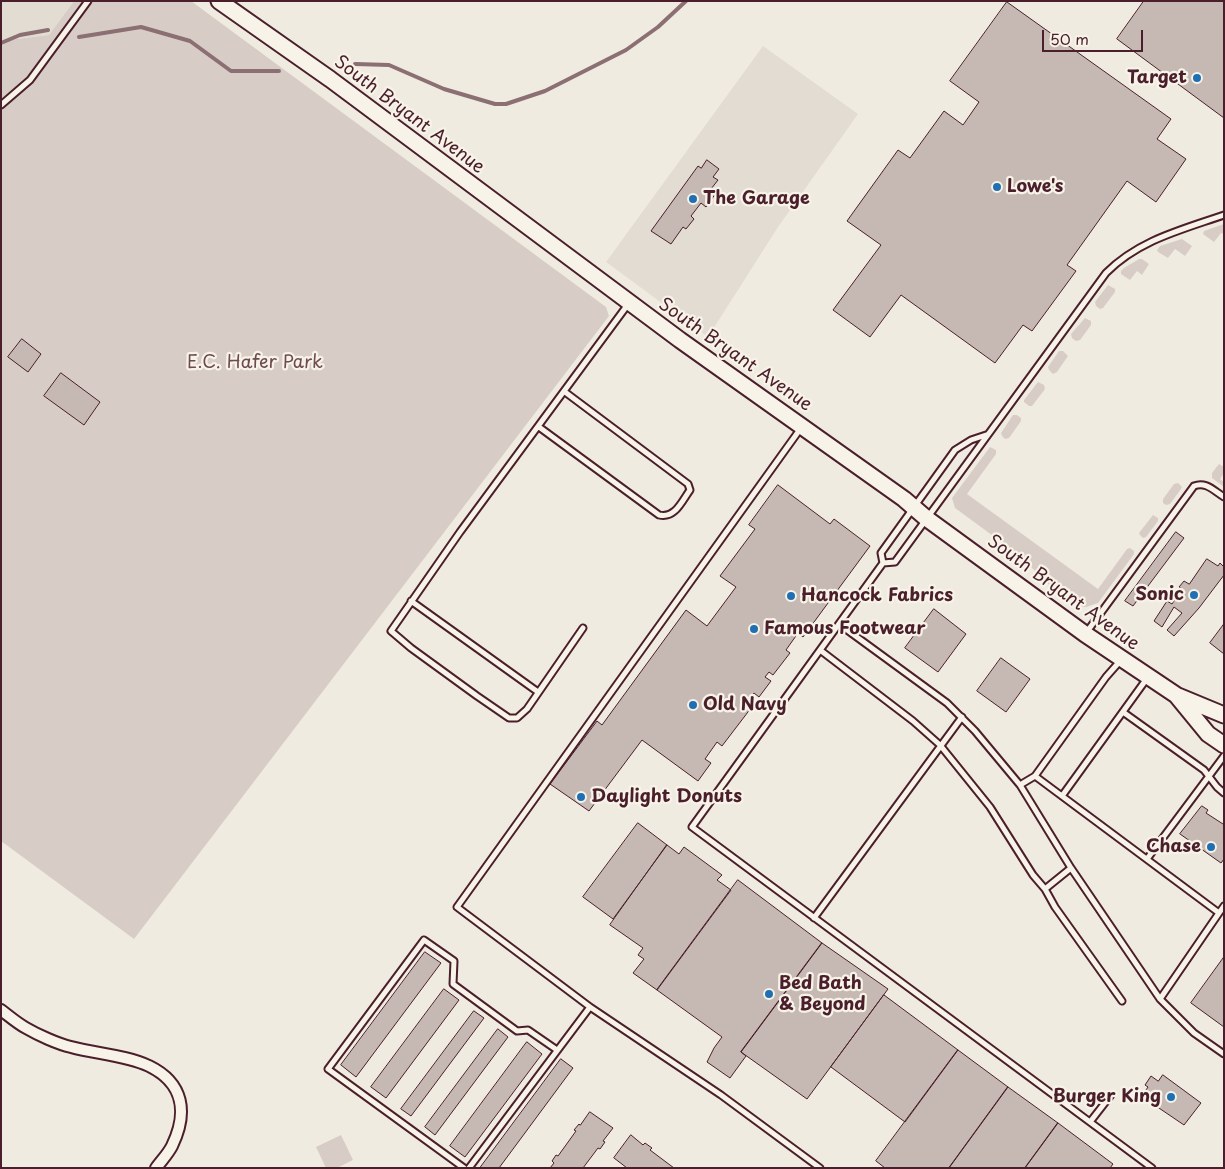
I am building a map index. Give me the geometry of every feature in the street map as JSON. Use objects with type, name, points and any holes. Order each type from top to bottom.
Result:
[{"type":"main road","name":"South Bryant Avenue","points":[[219,1],[330,80],[630,303],[802,426],[1085,634],[1176,695],[1208,734],[1224,745]]},
{"type":"main road","points":[[1176,695],[1224,715]]},
{"type":"street","points":[[1,1010],[26,1028],[70,1047],[149,1066],[170,1079],[177,1091],[181,1107],[179,1128],[171,1147],[156,1168]]},
{"type":"lane","points":[[1,105],[30,80],[88,1]]},
{"type":"lane","points":[[1152,1168],[692,827],[883,563],[881,553],[920,513],[987,434],[1106,273],[1120,260],[1154,240],[1224,215]]},
{"type":"lane","points":[[583,628],[538,692],[517,718],[509,718],[390,631],[630,303]]},
{"type":"lane","points":[[539,427],[660,514],[665,516],[673,514],[690,490],[688,484],[564,392]]},
{"type":"lane","points":[[802,426],[456,907],[590,1007],[721,1095],[820,1168]]},
{"type":"lane","points":[[883,563],[895,562],[955,450],[971,440],[987,434]]},
{"type":"lane","points":[[1085,634],[1194,486],[1199,484],[1205,485],[1224,497]]},
{"type":"lane","points":[[411,601],[538,692]]},
{"type":"lane","points":[[839,624],[947,703],[962,718],[1020,785],[1071,868],[1160,999],[1194,1033],[1224,1054]]},
{"type":"lane","points":[[820,650],[913,721],[940,745],[990,807],[1033,875],[1045,889],[1060,916],[1122,1001]]},
{"type":"lane","points":[[1020,785],[1035,776],[1106,677],[1122,660]]},
{"type":"lane","points":[[1062,796],[1148,677]]},
{"type":"lane","points":[[1123,712],[1209,775],[1224,794]]},
{"type":"lane","points":[[814,918],[940,745],[962,718]]},
{"type":"lane","points":[[1147,859],[1224,756]]},
{"type":"lane","points":[[1035,776],[1219,912]]},
{"type":"lane","points":[[1045,889],[1071,868]]},
{"type":"lane","points":[[1160,999],[1224,906]]},
{"type":"lane","points":[[464,1168],[328,1069],[424,940],[454,961],[453,984],[517,1031],[528,1030],[557,1050]]},
{"type":"lane","points":[[468,1168],[590,1007]]},
{"type":"lane","points":[[1090,1122],[1111,1095]]},
{"type":"shaded area","points":[[1,1],[74,1],[49,35],[1,41]]},
{"type":"shaded area","points":[[763,46],[858,114],[778,227],[708,337],[606,262]]},
{"type":"green space","name":"E.C. Hafer Park","points":[[74,1],[191,1],[606,307],[609,316],[134,939],[1,841],[1,41],[49,35]]},
{"type":"green space","points":[[1224,224],[1224,234],[1221,233],[1214,242],[1203,234],[1204,231]]},
{"type":"green space","points":[[1182,239],[1192,246],[1185,256],[1175,249],[1168,258],[1157,250],[1160,246]]},
{"type":"green space","points":[[1139,259],[1149,264],[1142,275],[1137,271],[1130,280],[1121,274],[1124,268]]},
{"type":"green space","points":[[1108,285],[1115,289],[1115,292],[1103,308],[1100,309],[1096,306],[1095,302]]},
{"type":"green space","points":[[1085,318],[1091,321],[1091,325],[1080,340],[1076,341],[1072,338],[1071,334]]},
{"type":"green space","points":[[1059,351],[1063,351],[1068,356],[1057,372],[1053,374],[1048,367]]},
{"type":"green space","points":[[1038,382],[1044,385],[1045,389],[1032,406],[1029,406],[1024,400]]},
{"type":"green space","points":[[1013,415],[1021,418],[1021,421],[1009,438],[1005,439],[1001,433]]},
{"type":"green space","points":[[990,447],[996,450],[996,454],[967,494],[1098,589],[1127,549],[1130,548],[1134,551],[1134,554],[1098,603],[1086,607],[1078,606],[1049,585],[1019,555],[955,508],[952,498]]},
{"type":"green space","points":[[1219,464],[1224,467],[1224,473],[1220,479],[1224,482],[1224,487],[1212,478],[1212,473]]},
{"type":"green space","points":[[1178,483],[1182,487],[1181,489],[1170,504],[1166,505],[1163,503],[1163,499],[1174,484]]},
{"type":"green space","points":[[1153,515],[1158,518],[1158,521],[1146,537],[1143,538],[1139,533]]},
{"type":"green space","points":[[341,1135],[353,1160],[337,1168],[326,1168],[316,1147]]},
{"type":"building","name":"Target","points":[[1144,1],[1224,1],[1224,118],[1117,39]]},
{"type":"building","name":"Lowe's","points":[[1007,2],[1171,119],[1157,139],[1186,159],[1156,202],[1127,181],[1067,265],[1076,271],[1032,331],[1023,325],[995,363],[901,295],[870,337],[833,310],[881,245],[847,221],[898,150],[910,158],[944,111],[963,125],[979,102],[950,81]]},
{"type":"building","name":"The Garage","points":[[707,160],[719,169],[713,177],[718,180],[711,189],[716,193],[706,207],[701,203],[691,216],[694,219],[686,229],[683,227],[671,244],[651,231],[698,166],[701,168]]},
{"type":"building","points":[[22,339],[41,354],[28,372],[8,357]]},
{"type":"building","points":[[61,373],[100,402],[84,425],[44,396]]},
{"type":"building","points":[[778,485],[830,524],[834,519],[870,546],[803,637],[798,633],[786,650],[790,653],[773,675],[769,672],[765,677],[771,681],[759,697],[754,693],[746,705],[751,708],[722,746],[717,742],[705,759],[711,763],[698,781],[642,740],[589,811],[550,784],[597,721],[602,725],[686,610],[707,626],[736,587],[720,576],[755,529],[749,525]]},
{"type":"building","points":[[1176,532],[1184,538],[1133,606],[1125,601]]},
{"type":"building","name":"Sonic","points":[[1207,559],[1218,566],[1220,563],[1224,567],[1224,575],[1199,608],[1174,636],[1167,630],[1182,613],[1174,607],[1162,627],[1154,621],[1167,601],[1172,604],[1182,589],[1179,587],[1184,581],[1189,584]]},
{"type":"building","points":[[934,609],[966,634],[938,672],[905,648]]},
{"type":"building","points":[[1224,624],[1224,654],[1210,643]]},
{"type":"building","points":[[1001,658],[1030,679],[1006,712],[977,691]]},
{"type":"building","name":"Chase","points":[[1202,806],[1208,810],[1206,813],[1224,823],[1224,859],[1221,863],[1180,834]]},
{"type":"building","points":[[638,823],[667,845],[613,919],[583,897]]},
{"type":"building","points":[[667,845],[679,854],[684,847],[722,875],[717,880],[731,890],[657,990],[633,973],[644,959],[638,955],[643,948],[610,925]]},
{"type":"building","points":[[738,880],[822,943],[741,1052],[746,1056],[730,1078],[707,1062],[722,1037],[657,990]]},
{"type":"building","points":[[822,943],[888,989],[807,1099],[741,1052]]},
{"type":"building","points":[[425,952],[441,963],[356,1077],[341,1065]]},
{"type":"building","points":[[1224,957],[1224,1027],[1191,1003]]},
{"type":"building","points":[[444,989],[459,1000],[386,1098],[371,1087]]},
{"type":"building","points":[[884,995],[958,1050],[905,1122],[831,1067]]},
{"type":"building","points":[[474,1011],[484,1018],[411,1116],[401,1109]]},
{"type":"building","points":[[498,1029],[508,1037],[435,1135],[425,1127]]},
{"type":"building","points":[[527,1042],[542,1054],[465,1157],[450,1146]]},
{"type":"building","points":[[958,1050],[1008,1087],[949,1168],[885,1168],[876,1161]]},
{"type":"building","points":[[561,1059],[573,1068],[499,1168],[480,1168]]},
{"type":"building","name":"Burger King","points":[[1163,1075],[1201,1103],[1184,1125],[1153,1104],[1155,1101],[1144,1093],[1148,1087],[1145,1085],[1151,1076],[1158,1081]]},
{"type":"building","points":[[1008,1087],[1058,1123],[1025,1168],[949,1168]]},
{"type":"building","points":[[590,1112],[613,1128],[603,1141],[605,1142],[600,1149],[598,1148],[583,1168],[550,1168],[554,1163],[552,1161],[556,1155],[558,1156],[576,1131],[574,1130]]},
{"type":"building","points":[[1058,1123],[1113,1164],[1110,1168],[1025,1168]]},
{"type":"building","points":[[631,1135],[643,1145],[645,1143],[652,1148],[650,1150],[674,1168],[627,1168],[614,1158]]},
{"type":"waterway","points":[[355,64],[389,65],[444,89],[495,104],[506,104],[545,91],[626,50],[658,27],[686,1]]},
{"type":"waterway","points":[[79,37],[141,27],[190,41],[231,71],[279,71]]},
{"type":"waterway","points":[[1,43],[20,35],[48,30]]},
{"type":"place","name":"Target","points":[[1197,78]]},
{"type":"place","name":"Lowe's","points":[[997,187]]},
{"type":"place","name":"The Garage","points":[[693,199]]},
{"type":"place","name":"Sonic","points":[[1194,595]]},
{"type":"place","name":"Hancock Fabrics","points":[[791,596]]},
{"type":"place","name":"Famous Footwear","points":[[754,629]]},
{"type":"place","name":"Old Navy","points":[[693,705]]},
{"type":"place","name":"Daylight Donuts","points":[[581,797]]},
{"type":"place","name":"Chase","points":[[1211,847]]},
{"type":"place","name":"Bed Bath & Beyond","points":[[769,994]]},
{"type":"place","name":"Burger King","points":[[1171,1097]]}]
